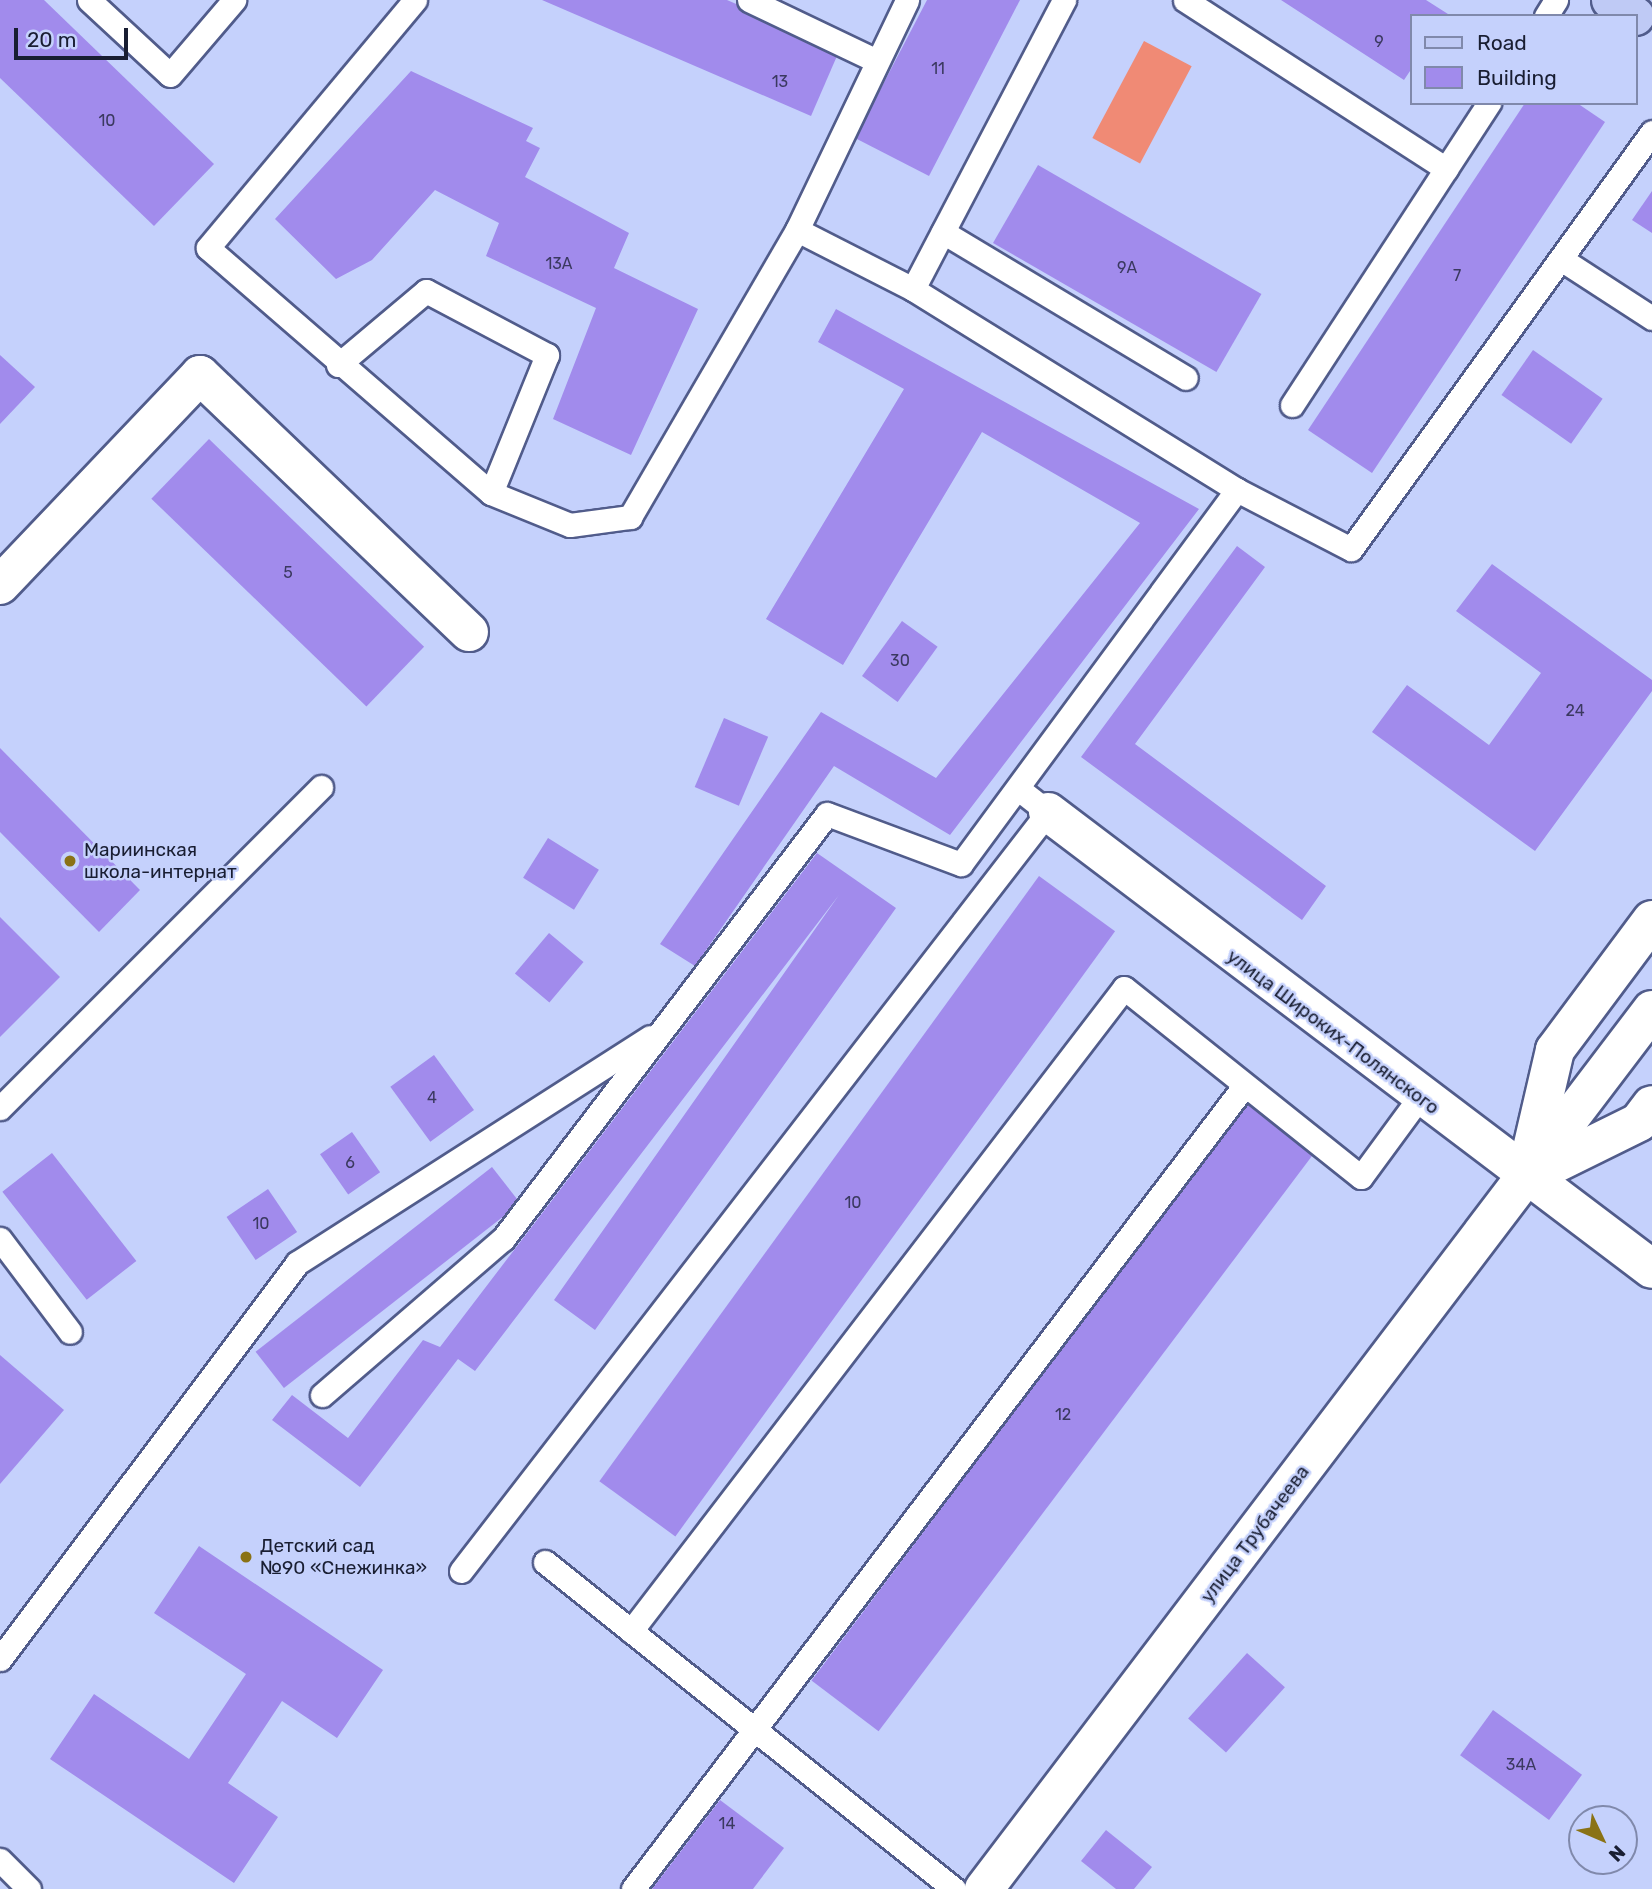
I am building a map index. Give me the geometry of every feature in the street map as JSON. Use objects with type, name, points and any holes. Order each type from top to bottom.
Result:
[{"type":"main road","points":[[1611,0],[1632,14]]},
{"type":"main road","points":[[0,585],[200,375],[469,632]]},
{"type":"main road","name":"улица Широких-Полянского","points":[[1034,800],[1419,1098],[1652,1269]]},
{"type":"main road","name":"улица Трубачеева","points":[[1525,1178],[1555,1050],[1652,919]]},
{"type":"main road","name":"улица Трубачеева","points":[[984,1889],[1644,1021]]},
{"type":"main road","name":"улица Трубачеева","points":[[1525,1178],[1639,1122],[1652,1105]]},
{"type":"lane","points":[[89,0],[170,75],[234,0]]},
{"type":"lane","points":[[415,0],[208,248],[338,365],[491,493],[570,525],[630,517],[797,230],[907,0]]},
{"type":"lane","points":[[749,0],[877,61]]},
{"type":"lane","points":[[913,289],[1064,0]]},
{"type":"lane","points":[[1185,0],[1446,169]]},
{"type":"lane","points":[[1292,405],[1488,105]]},
{"type":"lane","points":[[797,230],[913,289],[1237,490],[1351,549],[1652,132]]},
{"type":"lane","points":[[943,232],[1186,378]]},
{"type":"lane","points":[[1561,259],[1652,318]]},
{"type":"lane","points":[[338,365],[426,291],[547,355],[491,493]]},
{"type":"lane","points":[[461,1571],[1034,800],[1237,490]]},
{"type":"lane","points":[[0,1108],[321,787]]},
{"type":"lane","points":[[322,1395],[503,1239],[827,814],[961,864],[1034,800]]},
{"type":"lane","points":[[631,1631],[1124,988],[1244,1086],[1362,1177],[1419,1098]]},
{"type":"lane","points":[[0,1659],[298,1263],[664,1028]]},
{"type":"lane","points":[[633,1889],[1244,1086]]},
{"type":"lane","points":[[0,1239],[70,1332]]},
{"type":"lane","points":[[545,1562],[954,1889]]},
{"type":"lane","points":[[0,1860],[29,1889]]},
{"type":"shaded area","points":[[1144,41],[1192,66],[1140,163],[1092,138]]},
{"type":"building","points":[[0,0],[44,0],[214,164],[154,226],[0,78]]},
{"type":"building","points":[[542,0],[727,0],[840,49],[811,116]]},
{"type":"building","points":[[927,0],[1020,0],[929,176],[855,138]]},
{"type":"building","points":[[1281,0],[1426,0],[1448,14],[1410,14],[1410,71],[1404,80]]},
{"type":"building","points":[[411,71],[533,128],[526,141],[540,148],[525,177],[629,233],[614,268],[698,309],[631,455],[553,419],[596,308],[486,256],[499,223],[435,190],[372,260],[336,279],[275,219]]},
{"type":"building","points":[[1524,105],[1580,105],[1605,122],[1372,473],[1308,430]]},
{"type":"building","points":[[1038,165],[1261,294],[1216,372],[993,243]]},
{"type":"building","points":[[1652,191],[1652,233],[1632,220]]},
{"type":"building","points":[[836,309],[1199,509],[950,835],[834,766],[695,966],[660,944],[821,712],[936,778],[1140,523],[982,432],[843,665],[766,619],[904,389],[818,342]]},
{"type":"building","points":[[1533,350],[1603,399],[1571,444],[1501,395]]},
{"type":"building","points":[[0,355],[35,387],[0,424]]},
{"type":"building","points":[[209,439],[424,647],[366,706],[151,499]]},
{"type":"building","points":[[1237,546],[1265,567],[1135,744],[1326,886],[1302,920],[1081,757]]},
{"type":"building","points":[[1492,564],[1652,680],[1652,691],[1535,851],[1372,732],[1407,685],[1489,745],[1541,673],[1456,611]]},
{"type":"building","points":[[902,621],[938,647],[898,702],[862,676]]},
{"type":"building","points":[[724,718],[768,737],[739,806],[695,787]]},
{"type":"building","name":"Мариинская школа-интернат","points":[[0,748],[140,890],[99,932],[0,832]]},
{"type":"building","points":[[548,838],[599,870],[574,910],[523,878]]},
{"type":"building","points":[[817,853],[896,908],[595,1330],[554,1300],[839,895],[475,1371],[458,1359],[360,1487],[272,1420],[292,1395],[348,1438],[423,1340],[440,1347]]},
{"type":"building","points":[[1039,876],[1115,931],[675,1536],[599,1481]]},
{"type":"building","points":[[0,917],[60,977],[0,1037]]},
{"type":"building","points":[[549,933],[583,962],[549,1003],[515,974]]},
{"type":"building","points":[[434,1055],[474,1110],[430,1142],[390,1087]]},
{"type":"building","points":[[1249,1100],[1316,1151],[879,1731],[811,1681]]},
{"type":"building","points":[[352,1132],[380,1172],[348,1195],[320,1154]]},
{"type":"building","points":[[52,1153],[136,1261],[87,1300],[2,1192]]},
{"type":"building","points":[[492,1167],[520,1203],[284,1388],[256,1352]]},
{"type":"building","points":[[268,1189],[297,1232],[256,1260],[227,1217]]},
{"type":"building","points":[[0,1355],[64,1410],[0,1484]]},
{"type":"building","points":[[199,1546],[383,1670],[337,1738],[282,1701],[228,1783],[278,1817],[234,1883],[50,1759],[94,1694],[189,1759],[246,1674],[154,1613]]},
{"type":"building","points":[[1247,1653],[1285,1687],[1226,1753],[1188,1718]]},
{"type":"building","points":[[1493,1710],[1582,1775],[1549,1820],[1460,1755]]},
{"type":"building","points":[[720,1800],[784,1848],[753,1889],[652,1889]]},
{"type":"building","points":[[1106,1830],[1152,1867],[1134,1889],[1116,1889],[1081,1861]]},
{"type":"place","name":"Мариинская школа-интернат","points":[[70,861]]},
{"type":"place","name":"Детский сад №90 «Снежинка»","points":[[246,1557]]}]
